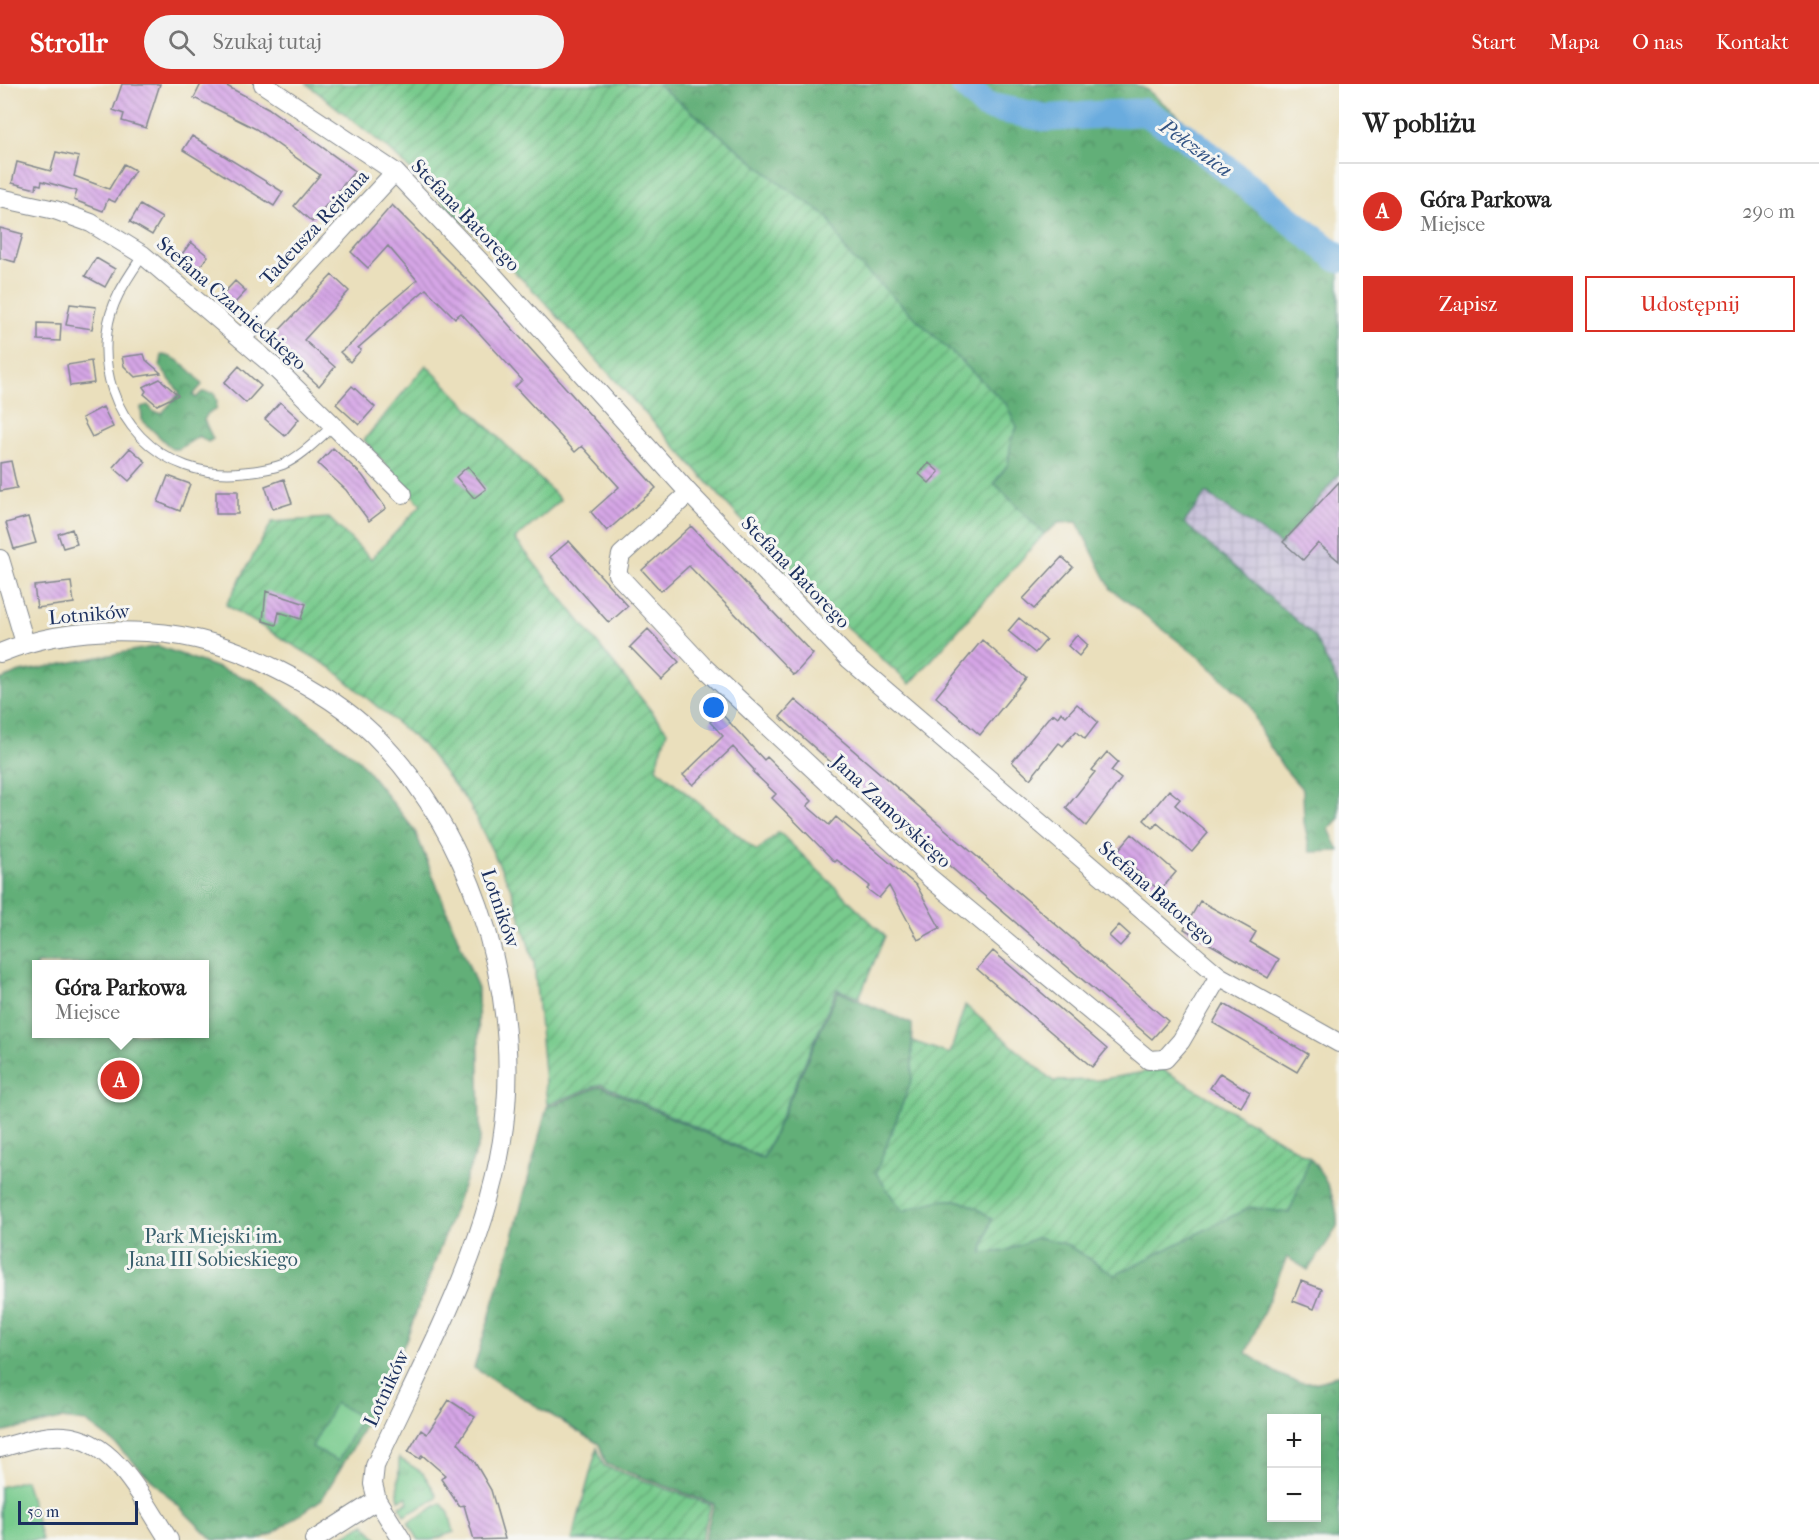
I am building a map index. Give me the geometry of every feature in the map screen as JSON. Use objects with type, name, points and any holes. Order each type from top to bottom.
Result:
[{"type":"street","name":"Stefana Batorego","points":[[263,84],[395,172],[493,275],[689,493],[850,660],[1219,976],[1339,1043]]},
{"type":"street","name":"Tadeusza Rejtana","points":[[241,339],[395,172]]},
{"type":"street","name":"Stefana Czarnieckiego","points":[[0,198],[55,210],[91,224],[143,255],[241,339],[334,425],[403,494]]},
{"type":"street","name":"Jana Zamoyskiego","points":[[689,493],[621,555],[617,574],[704,667],[930,878],[1149,1060],[1165,1059],[1182,1041],[1219,976]]},
{"type":"street","points":[[0,559],[25,643]]},
{"type":"street","name":"Lotników","points":[[0,653],[25,643],[118,630],[193,636],[251,657],[297,680],[329,699],[372,733],[405,772],[455,850],[478,899],[500,985],[507,1071],[506,1108],[495,1178],[486,1212],[455,1290],[375,1466],[373,1484],[377,1500]]},
{"type":"street","points":[[0,1448],[63,1435],[97,1446],[141,1495],[170,1540]]},
{"type":"street","points":[[314,1540],[377,1500],[402,1540]]},
{"type":"lane","points":[[143,255],[113,304],[106,348],[116,400],[127,421],[148,445],[198,471],[238,473],[285,464],[334,425]]},
{"type":"shaded area","points":[[1339,474],[1339,686],[1314,636],[1184,523],[1205,492],[1281,545]]},
{"type":"green space","points":[[307,84],[657,84],[782,185],[828,217],[847,253],[1006,404],[1017,427],[1011,440],[1008,464],[994,483],[1044,534],[910,684],[805,590],[538,295],[390,150]]},
{"type":"green space","points":[[657,84],[1134,84],[1146,89],[1339,249],[1339,474],[1281,545],[1206,493],[1184,523],[1314,636],[1339,686],[1339,818],[1329,829],[1339,851],[1310,852],[1304,822],[1303,790],[1283,767],[1262,734],[1249,703],[1200,658],[1111,589],[1077,522],[1059,523],[1044,534],[994,483],[1008,464],[1011,440],[1017,427],[847,253],[828,217],[782,185]]},
{"type":"green space","points":[[162,355],[179,361],[199,380],[202,385],[193,395],[196,398],[202,392],[214,393],[217,401],[216,410],[208,413],[204,420],[213,439],[208,442],[199,436],[179,449],[172,449],[142,420],[141,407],[148,405],[154,412],[162,413],[180,393],[160,367]]},
{"type":"green space","points":[[426,365],[561,500],[515,539],[667,731],[656,768],[757,851],[779,832],[885,936],[859,998],[837,989],[763,1158],[601,1084],[547,1105],[534,963],[512,891],[469,804],[423,745],[330,667],[226,605],[272,522],[329,518],[371,559],[421,505],[364,440]]},
{"type":"green space","name":"Park Miejski im. Jana III Sobieskiego","points":[[158,646],[254,681],[359,760],[415,831],[478,989],[480,1140],[406,1340],[355,1444],[322,1499],[272,1534],[257,1540],[213,1540],[112,1441],[86,1422],[61,1419],[0,1433],[0,680],[20,672]]},
{"type":"green space","points":[[838,991],[912,1024],[912,1079],[876,1173],[902,1211],[939,1200],[958,1200],[979,1209],[992,1218],[982,1253],[1005,1251],[1038,1237],[1066,1244],[1115,1275],[1250,1207],[1289,1213],[1310,1158],[1330,1189],[1336,1208],[1337,1226],[1308,1270],[1287,1257],[1246,1353],[1279,1374],[1302,1382],[1314,1383],[1339,1374],[1339,1540],[704,1540],[714,1504],[606,1464],[599,1444],[474,1368],[510,1248],[547,1107],[601,1086],[763,1159]]},
{"type":"green space","points":[[965,1005],[1053,1081],[1098,1080],[1162,1069],[1310,1158],[1289,1213],[1250,1207],[1115,1275],[1066,1244],[1038,1237],[1005,1251],[982,1253],[992,1219],[969,1204],[949,1200],[939,1201],[902,1211],[876,1173],[912,1079],[912,1041],[950,1054]]},
{"type":"green space","points":[[335,1403],[361,1417],[338,1461],[312,1447]]},
{"type":"green space","points":[[597,1448],[604,1466],[711,1505],[701,1540],[572,1540]]},
{"type":"green space","points":[[399,1458],[423,1473],[437,1495],[436,1499],[404,1516],[400,1506],[409,1502],[407,1497],[399,1500]]},
{"type":"green space","points":[[25,1480],[42,1540],[0,1540],[0,1487]]},
{"type":"green space","points":[[441,1503],[449,1513],[454,1532],[432,1540],[419,1540],[408,1523]]},
{"type":"green space","points":[[365,1524],[378,1540],[335,1540]]},
{"type":"building","points":[[122,84],[160,84],[146,128],[122,121],[124,114],[113,110]]},
{"type":"building","points":[[201,84],[223,84],[268,108],[355,171],[312,222],[294,206],[320,175],[256,129],[194,98]]},
{"type":"building","points":[[192,136],[283,192],[274,206],[183,150]]},
{"type":"building","points":[[56,152],[79,157],[74,176],[109,189],[124,164],[135,170],[115,202],[108,199],[103,211],[74,200],[77,191],[42,181],[41,185],[37,184],[36,189],[12,183],[17,162],[51,171]]},
{"type":"building","points":[[140,205],[162,218],[152,235],[130,222]]},
{"type":"building","points":[[392,205],[481,294],[656,488],[607,531],[591,512],[619,487],[582,446],[575,452],[515,387],[522,380],[461,313],[455,318],[426,289],[358,348],[361,350],[350,362],[340,352],[352,343],[378,313],[417,280],[388,246],[368,268],[351,252]]},
{"type":"building","points":[[0,228],[23,234],[15,262],[0,258]]},
{"type":"building","points":[[191,242],[208,256],[196,272],[179,258]]},
{"type":"building","points":[[96,258],[115,269],[105,287],[85,276]]},
{"type":"building","points":[[332,275],[349,291],[304,340],[335,367],[319,386],[269,341]]},
{"type":"building","points":[[235,281],[246,291],[232,306],[221,296]]},
{"type":"building","points":[[70,304],[96,307],[92,329],[66,325]]},
{"type":"building","points":[[38,323],[61,324],[60,341],[38,340]]},
{"type":"building","points":[[144,354],[146,360],[161,373],[135,377],[124,366],[122,357]]},
{"type":"building","points":[[91,361],[94,383],[70,386],[67,365]]},
{"type":"building","points":[[239,366],[261,386],[246,403],[224,383]]},
{"type":"building","points":[[160,379],[178,395],[157,405],[144,394],[146,391],[143,387]]},
{"type":"building","points":[[352,386],[375,407],[359,425],[336,404]]},
{"type":"building","points":[[280,402],[299,419],[285,436],[265,419]]},
{"type":"building","points":[[103,407],[113,427],[92,437],[82,418]]},
{"type":"building","points":[[130,448],[146,462],[129,481],[113,467]]},
{"type":"building","points":[[333,448],[362,475],[386,508],[369,521],[346,490],[318,464]]},
{"type":"building","points":[[11,461],[17,488],[0,491],[0,463]]},
{"type":"building","points":[[929,463],[939,472],[929,483],[919,474]]},
{"type":"building","points":[[468,466],[486,489],[474,498],[456,477]]},
{"type":"building","points":[[168,476],[190,484],[180,511],[158,502]]},
{"type":"building","points":[[284,479],[292,503],[273,509],[265,486]]},
{"type":"building","points":[[1339,482],[1339,561],[1318,543],[1303,560],[1283,542]]},
{"type":"building","points":[[216,491],[238,491],[238,514],[216,514]]},
{"type":"building","points":[[28,517],[36,543],[14,549],[6,523]]},
{"type":"building","points":[[691,526],[813,654],[794,675],[689,566],[661,591],[642,570]]},
{"type":"building","points":[[72,529],[77,544],[63,548],[58,534]]},
{"type":"building","points":[[569,541],[628,606],[609,623],[550,557]]},
{"type":"building","points":[[1062,557],[1073,567],[1034,609],[1023,599]]},
{"type":"building","points":[[71,582],[74,603],[37,608],[34,586]]},
{"type":"building","points":[[266,591],[306,604],[301,619],[279,612],[276,625],[263,621]]},
{"type":"building","points":[[1019,618],[1046,640],[1035,653],[1008,631]]},
{"type":"building","points":[[648,629],[679,662],[661,679],[630,647]]},
{"type":"building","points":[[1077,635],[1088,645],[1079,656],[1068,646]]},
{"type":"building","points":[[982,640],[1026,678],[980,735],[936,697]]},
{"type":"building","points":[[795,700],[1168,1021],[1152,1039],[906,829],[780,717]]},
{"type":"building","points":[[1077,704],[1098,722],[1085,739],[1076,731],[1063,746],[1059,743],[1030,779],[1012,762],[1048,718],[1054,714],[1058,717],[1061,712],[1066,716]]},
{"type":"building","points":[[720,712],[764,760],[767,757],[812,801],[807,806],[829,825],[836,817],[917,886],[940,928],[918,940],[889,886],[879,898],[867,889],[870,886],[837,860],[835,862],[772,798],[776,794],[753,772],[754,770],[733,747],[693,785],[683,775],[723,736],[710,722]]},
{"type":"building","points":[[1107,752],[1118,762],[1111,771],[1121,779],[1086,826],[1066,808],[1095,772],[1092,770]]},
{"type":"building","points":[[1169,790],[1180,799],[1175,805],[1208,833],[1192,852],[1157,823],[1153,828],[1144,820]]},
{"type":"building","points":[[1132,834],[1176,872],[1160,891],[1116,853]]},
{"type":"building","points":[[1200,901],[1256,932],[1250,942],[1279,959],[1268,978],[1184,929]]},
{"type":"building","points":[[1119,925],[1130,935],[1120,946],[1109,936]]},
{"type":"building","points":[[993,951],[1107,1049],[1092,1067],[977,969]]},
{"type":"building","points":[[1224,1004],[1308,1054],[1297,1072],[1213,1023]]},
{"type":"building","points":[[1220,1073],[1250,1092],[1241,1107],[1210,1088]]},
{"type":"building","points":[[1301,1281],[1322,1289],[1314,1309],[1293,1301]]},
{"type":"building","points":[[449,1400],[475,1417],[458,1443],[474,1461],[491,1490],[505,1539],[474,1540],[464,1505],[459,1506],[441,1479],[445,1475],[422,1455],[420,1459],[408,1452],[421,1430],[427,1434]]},
{"type":"waterway","name":"Pełcznica","points":[[964,84],[986,106],[1047,118],[1144,112],[1185,136],[1339,259]]},
{"type":"place","name":"Góra Parkowa","points":[[120,1080]]}]
